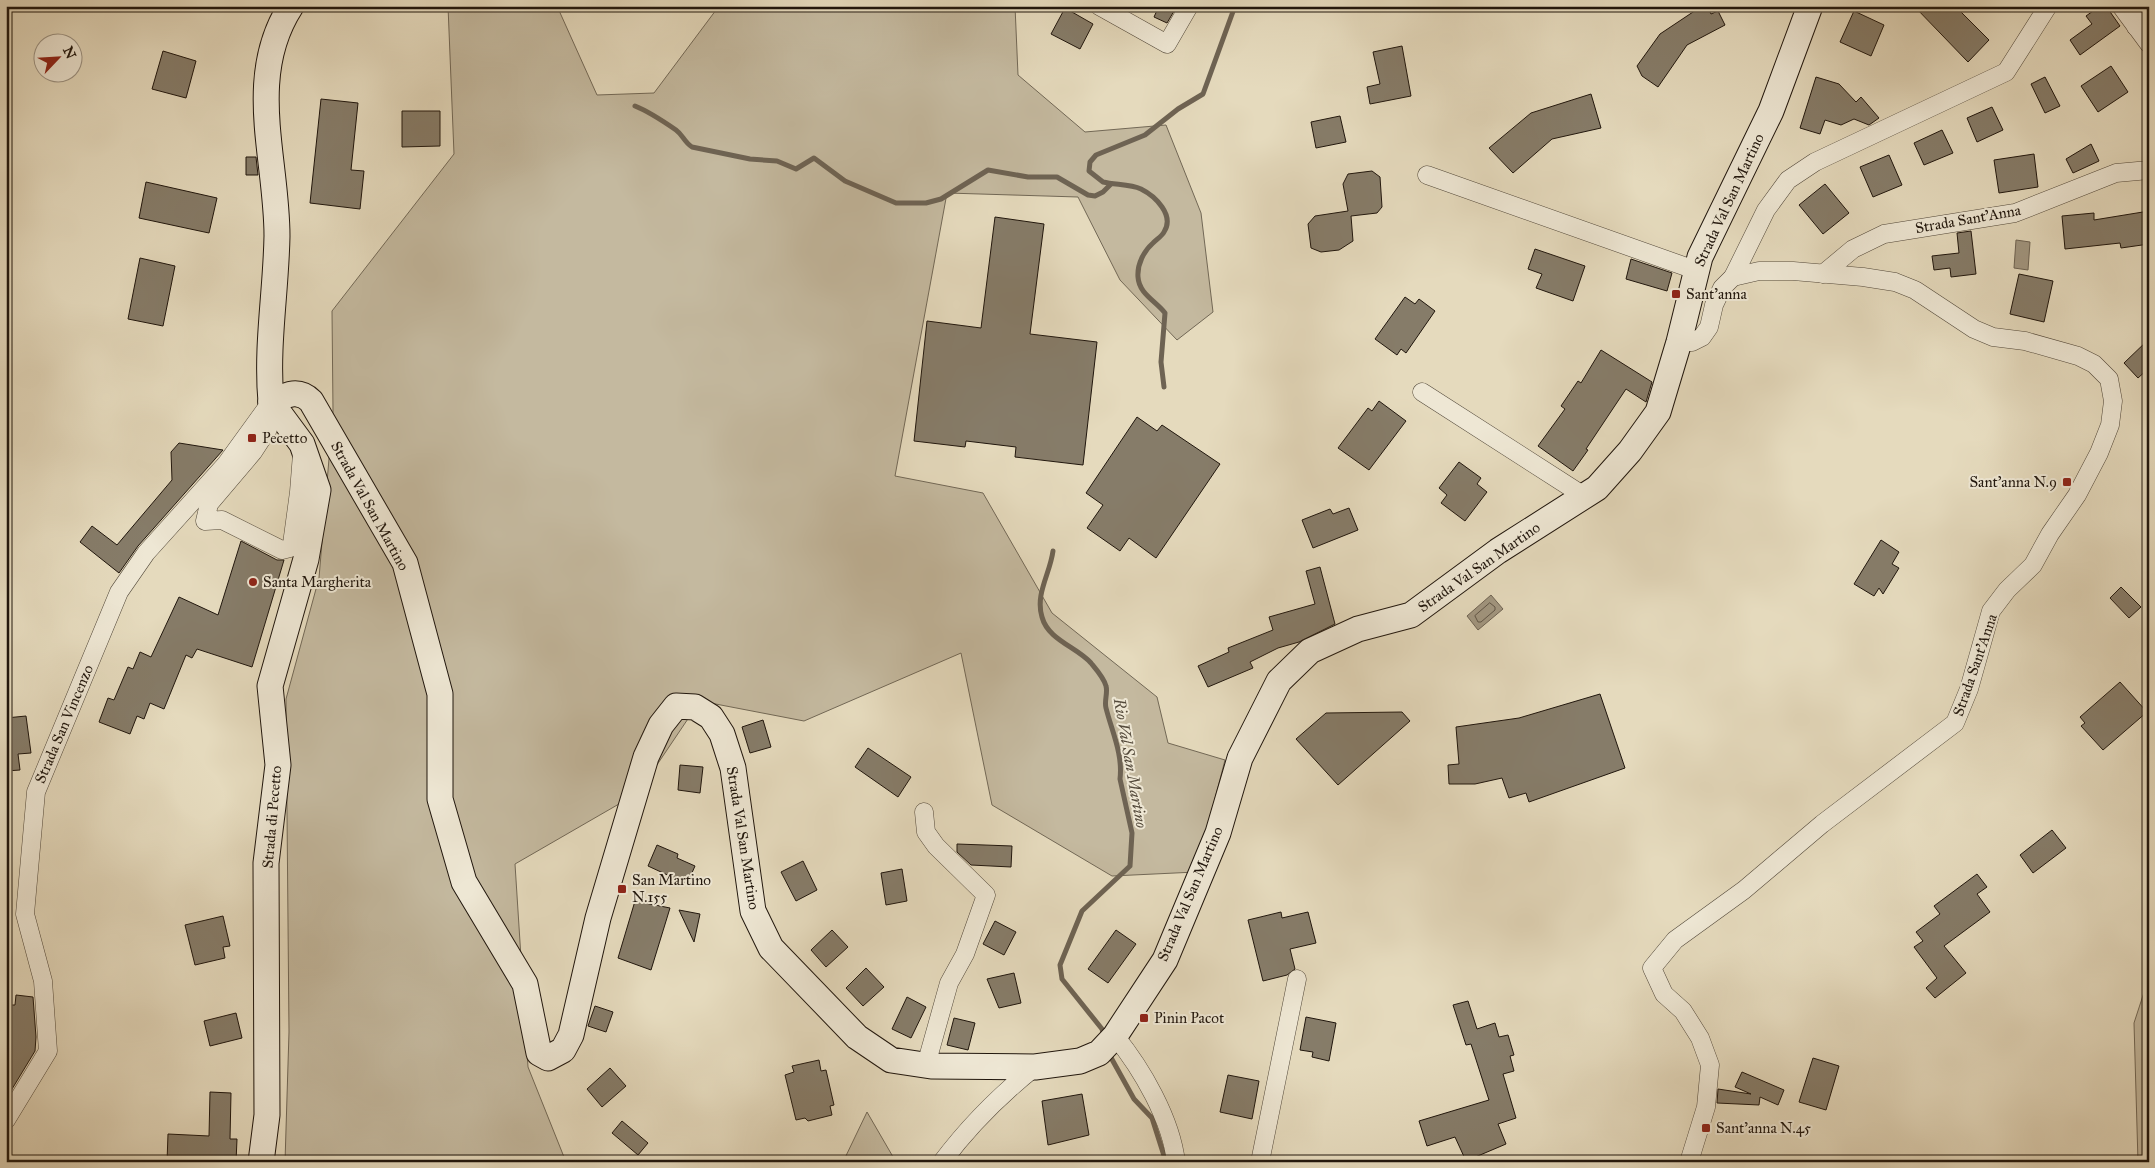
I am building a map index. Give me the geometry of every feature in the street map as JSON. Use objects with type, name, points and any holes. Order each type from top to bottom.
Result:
[{"type":"street","points":[[290,6],[282,19],[271,47],[266,80],[265,112],[275,197],[277,236],[268,370],[271,402],[268,429],[253,452],[209,504],[205,521],[222,520],[282,550],[290,548],[299,492],[302,444]]},
{"type":"street","points":[[1100,6],[1167,44],[1189,6]]},
{"type":"street","name":"Strada Val San Martino","points":[[271,402],[290,392],[305,395],[311,401],[405,563],[440,694],[440,799],[464,882],[525,984],[539,1053],[548,1058],[563,1050],[571,1035],[598,918],[646,757],[662,724],[676,706],[695,708],[703,712],[711,717],[722,734],[733,768],[753,911],[771,948],[857,1037],[891,1060],[926,1065],[1035,1068],[1080,1061],[1107,1045],[1165,960],[1218,833],[1240,758],[1279,681],[1310,652],[1358,629],[1411,615],[1498,551],[1597,488],[1630,451],[1658,412],[1679,342],[1695,270],[1772,111],[1810,6]]},
{"type":"street","points":[[1679,342],[1692,342],[1702,337],[1709,327],[1714,305],[1722,288],[1732,277],[1766,210],[1788,180],[1815,162],[2006,72],[2048,6]]},
{"type":"street","points":[[2121,6],[2149,44]]},
{"type":"street","points":[[2136,26],[2149,11]]},
{"type":"street","name":"Strada Sant'Anna","points":[[1823,274],[1853,250],[1884,234],[2015,213],[2116,173],[2149,170]]},
{"type":"street","points":[[1427,175],[1695,270]]},
{"type":"street","name":"Strada Sant'Anna","points":[[1689,1162],[1706,1107],[1710,1065],[1700,1038],[1683,1011],[1664,994],[1652,968],[1675,940],[1744,890],[1822,824],[1954,723],[1969,689],[1991,611],[2007,590],[2033,565],[2050,534],[2077,495],[2100,453],[2110,425],[2113,402],[2109,379],[2094,364],[2078,356],[2025,341],[1994,337],[1974,329],[1915,290],[1895,282],[1863,277],[1793,271],[1759,271],[1732,277]]},
{"type":"street","points":[[1422,392],[1584,496]]},
{"type":"street","name":"Strada di Pecetto","points":[[260,1162],[268,1115],[266,863],[278,765],[270,686],[306,559],[318,490],[302,444],[271,402]]},
{"type":"street","name":"Strada San Vincenzo","points":[[6,1120],[48,1051],[43,981],[25,914],[36,792],[119,592],[146,553],[226,464],[271,402]]},
{"type":"street","points":[[924,812],[926,832],[936,846],[986,895],[965,954],[949,983],[926,1065]]},
{"type":"street","points":[[1260,1162],[1297,978]]},
{"type":"street","points":[[1107,1045],[1134,1060],[1158,1106],[1174,1149],[1176,1162]]},
{"type":"street","points":[[942,1162],[956,1143],[989,1107],[1035,1068]]},
{"type":"shaded area","points":[[448,6],[557,6],[597,95],[654,93],[719,6],[1015,6],[1018,75],[1085,132],[1166,125],[1201,213],[1213,312],[1177,340],[1120,280],[1078,197],[947,193],[895,476],[983,493],[1052,613],[1157,697],[1168,743],[1225,760],[1196,872],[1112,876],[992,805],[961,653],[804,721],[700,701],[638,793],[515,864],[528,1067],[566,1162],[285,1162],[289,1032],[286,699],[319,578],[333,411],[332,311],[454,154]]},
{"type":"shaded area","points":[[2149,977],[2149,1162],[2138,1162],[2134,1023]]},
{"type":"shaded area","points":[[867,1112],[896,1162],[843,1162]]},
{"type":"water","points":[[2016,240],[2030,242],[2028,270],[2014,268]]},
{"type":"water","points":[[1491,595],[1503,609],[1478,630],[1467,616]]},
{"type":"building","points":[[1159,6],[1177,6],[1167,23],[1154,17]]},
{"type":"building","points":[[1702,6],[1707,6],[1711,14],[1718,11],[1725,25],[1687,45],[1658,87],[1642,76],[1637,66],[1660,34]]},
{"type":"building","points":[[1914,6],[1955,6],[1989,40],[1968,62]]},
{"type":"building","points":[[2100,6],[2106,6],[2120,26],[2080,55],[2070,40],[2092,24],[2086,16]]},
{"type":"building","points":[[1065,8],[1093,24],[1080,49],[1051,34]]},
{"type":"building","points":[[1854,11],[1884,25],[1871,56],[1840,42]]},
{"type":"building","points":[[1402,46],[1411,96],[1370,104],[1367,87],[1380,84],[1373,52]]},
{"type":"building","points":[[163,51],[196,61],[186,98],[152,89]]},
{"type":"building","points":[[2111,66],[2128,92],[2098,112],[2081,86]]},
{"type":"building","points":[[1816,77],[1839,84],[1856,102],[1861,97],[1879,118],[1869,125],[1854,119],[1841,125],[1825,120],[1820,134],[1800,128]]},
{"type":"building","points":[[2045,77],[2060,106],[2045,113],[2031,84]]},
{"type":"building","points":[[1591,94],[1601,128],[1552,139],[1513,173],[1489,148],[1531,113]]},
{"type":"building","points":[[321,99],[358,103],[351,170],[364,171],[360,209],[310,203]]},
{"type":"building","points":[[1992,107],[2003,130],[1977,142],[1967,118]]},
{"type":"building","points":[[402,111],[440,111],[440,146],[402,147]]},
{"type":"building","points":[[1340,116],[1346,142],[1316,148],[1311,122]]},
{"type":"building","points":[[1942,130],[1953,153],[1924,165],[1914,143]]},
{"type":"building","points":[[2091,144],[2099,161],[2073,173],[2066,159]]},
{"type":"building","points":[[2034,154],[2038,187],[1999,193],[1994,160]]},
{"type":"building","points":[[1889,155],[1902,185],[1873,197],[1860,167]]},
{"type":"building","points":[[246,157],[256,157],[258,175],[246,175]]},
{"type":"building","points":[[1372,171],[1380,177],[1382,207],[1377,213],[1351,216],[1353,241],[1339,250],[1321,252],[1311,248],[1308,224],[1315,216],[1348,211],[1343,184],[1348,174]]},
{"type":"building","points":[[146,182],[217,198],[209,233],[139,218]]},
{"type":"building","points":[[1825,184],[1849,213],[1823,234],[1799,205]]},
{"type":"building","points":[[2149,211],[2149,244],[2121,248],[2120,243],[2065,249],[2062,216],[2094,213],[2094,220]]},
{"type":"building","points":[[995,217],[1044,224],[1030,334],[1097,342],[1083,465],[1015,457],[1016,447],[966,441],[965,447],[914,441],[927,321],[981,328]]},
{"type":"building","points":[[1971,231],[1976,274],[1951,277],[1950,268],[1934,270],[1932,256],[1959,253],[1957,233]]},
{"type":"building","points":[[1535,249],[1585,266],[1573,301],[1536,288],[1542,274],[1528,269]]},
{"type":"building","points":[[140,258],[175,266],[163,326],[128,319]]},
{"type":"building","points":[[1631,259],[1672,273],[1667,291],[1626,279]]},
{"type":"building","points":[[2019,274],[2053,281],[2044,322],[2010,314]]},
{"type":"building","points":[[1405,297],[1415,304],[1419,299],[1435,311],[1406,353],[1401,349],[1397,355],[1375,339]]},
{"type":"building","points":[[2149,339],[2149,368],[2138,378],[2124,363]]},
{"type":"building","points":[[1601,350],[1652,382],[1646,402],[1626,389],[1573,471],[1538,446],[1565,409],[1561,406],[1578,381],[1581,383]]},
{"type":"building","points":[[1379,401],[1406,421],[1369,470],[1338,448],[1368,408],[1372,411]]},
{"type":"building","points":[[1137,417],[1157,431],[1162,425],[1220,464],[1156,558],[1129,538],[1120,551],[1087,528],[1103,505],[1086,493]]},
{"type":"building","points":[[179,443],[223,450],[138,546],[119,573],[80,542],[92,526],[117,545],[172,480],[171,452]]},
{"type":"building","points":[[1459,462],[1481,478],[1477,484],[1487,492],[1465,521],[1441,503],[1447,495],[1439,488]]},
{"type":"building","points":[[1349,508],[1358,530],[1313,548],[1302,520],[1330,509],[1333,514]]},
{"type":"building","points":[[1881,540],[1899,552],[1892,564],[1899,568],[1883,594],[1879,588],[1874,596],[1854,584]]},
{"type":"building","points":[[241,541],[277,560],[284,560],[252,667],[197,649],[192,658],[186,655],[164,709],[150,703],[144,719],[137,716],[130,734],[99,722],[108,698],[114,700],[128,667],[133,669],[140,652],[151,657],[179,597],[218,615]]},
{"type":"building","points":[[1320,567],[1335,624],[1299,642],[1278,648],[1250,662],[1253,668],[1208,687],[1198,666],[1229,652],[1228,648],[1273,630],[1269,617],[1315,604],[1306,571]]},
{"type":"building","points":[[2121,587],[2141,607],[2129,618],[2110,598]]},
{"type":"building","points":[[2120,682],[2147,712],[2103,750],[2081,726],[2085,723],[2080,717]]},
{"type":"building","points":[[1600,694],[1625,768],[1529,802],[1526,793],[1509,798],[1502,778],[1475,784],[1449,784],[1448,765],[1459,764],[1456,727],[1519,718]]},
{"type":"building","points":[[1402,712],[1410,721],[1338,785],[1296,739],[1326,713]]},
{"type":"building","points":[[26,716],[31,753],[18,754],[20,770],[6,771],[6,718]]},
{"type":"building","points":[[763,720],[771,747],[750,753],[742,727]]},
{"type":"building","points":[[868,748],[911,777],[898,797],[855,767]]},
{"type":"building","points":[[680,765],[703,767],[700,793],[678,790]]},
{"type":"building","points":[[2052,830],[2066,848],[2033,873],[2020,855]]},
{"type":"building","points":[[957,844],[1012,846],[1011,867],[971,865],[957,852]]},
{"type":"building","points":[[657,845],[678,854],[677,858],[695,866],[687,884],[648,866]]},
{"type":"building","points":[[803,861],[817,890],[796,901],[781,872]]},
{"type":"building","points":[[902,869],[907,901],[886,905],[881,873]]},
{"type":"building","points":[[1977,874],[1987,887],[1977,894],[1990,912],[1944,946],[1966,973],[1935,998],[1926,988],[1937,978],[1914,947],[1923,941],[1916,932],[1940,914],[1934,906]]},
{"type":"building","points":[[635,901],[670,908],[651,970],[618,958]]},
{"type":"building","points":[[679,910],[700,914],[694,942]]},
{"type":"building","points":[[1281,912],[1282,918],[1308,912],[1316,943],[1290,949],[1295,969],[1287,975],[1263,981],[1248,920]]},
{"type":"building","points":[[223,916],[230,946],[223,947],[225,958],[195,965],[185,925]]},
{"type":"building","points":[[995,921],[1016,932],[1004,955],[983,944]]},
{"type":"building","points":[[832,930],[848,947],[826,967],[811,950]]},
{"type":"building","points":[[1116,930],[1136,944],[1108,983],[1088,969]]},
{"type":"building","points":[[866,968],[884,987],[863,1006],[846,988]]},
{"type":"building","points":[[1014,973],[1021,1003],[999,1008],[987,979]]},
{"type":"building","points":[[16,995],[33,997],[36,1037],[35,1051],[6,1099],[8,1005],[15,1005]]},
{"type":"building","points":[[907,997],[926,1007],[911,1038],[892,1029]]},
{"type":"building","points":[[1468,1001],[1477,1029],[1495,1023],[1499,1037],[1508,1035],[1514,1055],[1510,1056],[1514,1071],[1503,1074],[1516,1118],[1498,1124],[1506,1144],[1466,1161],[1455,1137],[1427,1146],[1419,1121],[1489,1100],[1471,1044],[1466,1045],[1453,1005]]},
{"type":"building","points":[[595,1006],[613,1012],[606,1032],[588,1026]]},
{"type":"building","points":[[236,1013],[242,1038],[210,1046],[204,1021]]},
{"type":"building","points":[[1306,1017],[1336,1023],[1329,1061],[1312,1057],[1313,1052],[1300,1050]]},
{"type":"building","points":[[954,1018],[975,1023],[968,1050],[947,1045]]},
{"type":"building","points":[[1813,1058],[1839,1066],[1826,1110],[1799,1102]]},
{"type":"building","points":[[819,1060],[821,1071],[826,1070],[834,1105],[830,1106],[832,1115],[808,1121],[805,1118],[796,1120],[785,1075],[794,1072],[792,1066]]},
{"type":"building","points":[[610,1068],[626,1086],[602,1107],[587,1089]]},
{"type":"building","points":[[1742,1072],[1784,1090],[1778,1105],[1760,1097],[1759,1105],[1717,1103],[1718,1089],[1751,1094],[1735,1087]]},
{"type":"building","points":[[1228,1075],[1259,1081],[1252,1119],[1220,1112]]},
{"type":"building","points":[[210,1092],[231,1093],[230,1139],[237,1139],[236,1162],[167,1162],[168,1134],[209,1136]]},
{"type":"building","points":[[1082,1094],[1089,1135],[1048,1145],[1042,1101]]},
{"type":"building","points":[[622,1121],[648,1143],[638,1155],[612,1133]]},
{"type":"waterway","name":"Rio Val San Martino","points":[[1164,387],[1161,362],[1165,313],[1141,288],[1138,272],[1144,254],[1164,232],[1167,226],[1167,219],[1162,207],[1152,196],[1132,186],[1103,182],[1089,171],[1090,162],[1096,155],[1145,135],[1178,109],[1203,94],[1235,6]]},
{"type":"waterway","points":[[635,106],[676,130],[692,147],[750,159],[777,161],[796,169],[814,158],[845,181],[896,203],[926,203],[941,199],[988,170],[1028,177],[1057,177],[1088,195],[1095,196],[1103,192],[1111,184]]},
{"type":"waterway","name":"Rio Val San Martino","points":[[1053,551],[1040,600],[1042,617],[1050,632],[1085,657],[1105,683],[1107,691],[1106,705],[1120,761],[1120,779],[1132,833],[1130,866],[1082,911],[1060,965],[1062,979],[1102,1029],[1104,1036]]},
{"type":"waterway","name":"Rio Val San Martino","points":[[1109,1054],[1134,1099],[1152,1118],[1166,1162]]},
{"type":"place","name":"Sant'anna","points":[[1676,294]]},
{"type":"place","name":"Pecetto","points":[[252,438]]},
{"type":"place","name":"Sant'anna N.9","points":[[2067,482]]},
{"type":"place","name":"Santa Margherita","points":[[253,582]]},
{"type":"place","name":"San Martino N.155","points":[[622,889]]},
{"type":"place","name":"Pinin Pacot","points":[[1144,1018]]},
{"type":"place","name":"Sant'anna N.45","points":[[1706,1128]]}]
